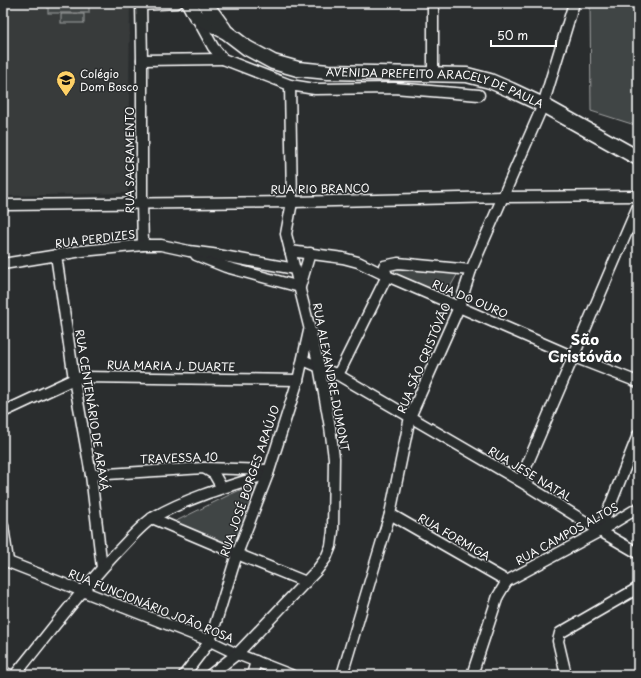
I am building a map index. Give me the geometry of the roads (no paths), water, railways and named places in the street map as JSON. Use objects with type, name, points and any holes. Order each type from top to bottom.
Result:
[{"type":"main road","points":[[189,3],[196,16]]},
{"type":"main road","name":"AVENIDA PREFEITO ARACELY DE PAULA","points":[[205,3],[226,32]]},
{"type":"main road","name":"AVENIDA PREFEITO ARACELY DE PAULA","points":[[196,16],[226,32],[247,48],[273,62],[298,69],[328,72],[467,75],[490,82],[542,105],[638,158]]},
{"type":"street","points":[[141,4],[177,3]]},
{"type":"street","points":[[433,3],[433,75]]},
{"type":"street","name":"RUA SÃO CRISTÓVÃO","points":[[342,675],[390,514],[410,417],[459,307],[471,270],[504,197],[542,105],[574,3]]},
{"type":"street","name":"RUA SACRAMENTO","points":[[141,4],[143,245]]},
{"type":"street","points":[[196,16],[213,47],[223,59]]},
{"type":"street","points":[[142,60],[223,59]]},
{"type":"street","name":"AVENIDA PREFEITO ARACELY DE PAULA","points":[[223,59],[290,85],[315,89],[394,88],[479,95]]},
{"type":"street","name":"RUA ALEXANDRE DUMONT","points":[[210,675],[237,654],[306,582],[326,558],[331,546],[333,531],[334,458],[330,427],[319,366],[286,234],[292,202],[290,85]]},
{"type":"street","name":"RUA RIO BRANCO","points":[[5,202],[292,202],[504,197],[638,196]]},
{"type":"street","points":[[520,481],[638,206]]},
{"type":"street","name":"RUA PERDIZES","points":[[3,264],[82,251],[143,245],[161,246],[189,252]]},
{"type":"street","points":[[189,252],[212,254],[295,269]]},
{"type":"street","points":[[189,252],[226,267],[300,287],[310,253]]},
{"type":"street","name":"RUA DO OURO","points":[[290,252],[310,253],[358,262],[574,357],[638,382]]},
{"type":"street","name":"RUA CENTENÁRIO DE ARAXÁ","points":[[56,255],[74,379],[91,474],[102,568]]},
{"type":"street","points":[[338,374],[387,276],[384,266],[398,263],[471,270]]},
{"type":"street","name":"RUA JOSÉ BORGES ARAÚJO","points":[[210,641],[237,554],[268,472],[298,380],[310,327]]},
{"type":"street","name":"RUA JESE NATAL","points":[[303,360],[338,374],[520,481],[600,532],[638,553]]},
{"type":"street","name":"RUA MARIA J. DUARTE","points":[[3,412],[74,379],[83,377],[298,380]]},
{"type":"street","points":[[600,532],[638,435]]},
{"type":"street","points":[[204,468],[214,474],[222,488]]},
{"type":"street","name":"TRAVESSA 10","points":[[91,474],[204,468],[268,472]]},
{"type":"street","points":[[15,675],[102,568],[130,538],[152,518],[173,507],[268,472]]},
{"type":"street","name":"RUA CAMPOS ALTOS","points":[[507,581],[600,532],[638,508]]},
{"type":"street","name":"RUA FORMIGA","points":[[390,514],[507,581]]},
{"type":"street","points":[[152,518],[306,582]]},
{"type":"street","points":[[3,526],[5,560]]},
{"type":"street","name":"RUA FUNCIONÁRIO JOÃO ROSA","points":[[5,560],[210,641],[237,654],[291,675]]},
{"type":"street","points":[[472,675],[498,596],[507,581]]},
{"type":"street","points":[[566,675],[558,641],[560,633],[638,588]]},
{"type":"street","points":[[184,675],[210,641]]},
{"type":"street","points":[[252,675],[256,661]]},
{"type":"street","points":[[3,672],[11,675]]},
{"type":"place","name":"Colégio Dom Bosco","points":[[66,97]]},
{"type":"district","name":"São Cristóvão","points":[[585,348]]}]
